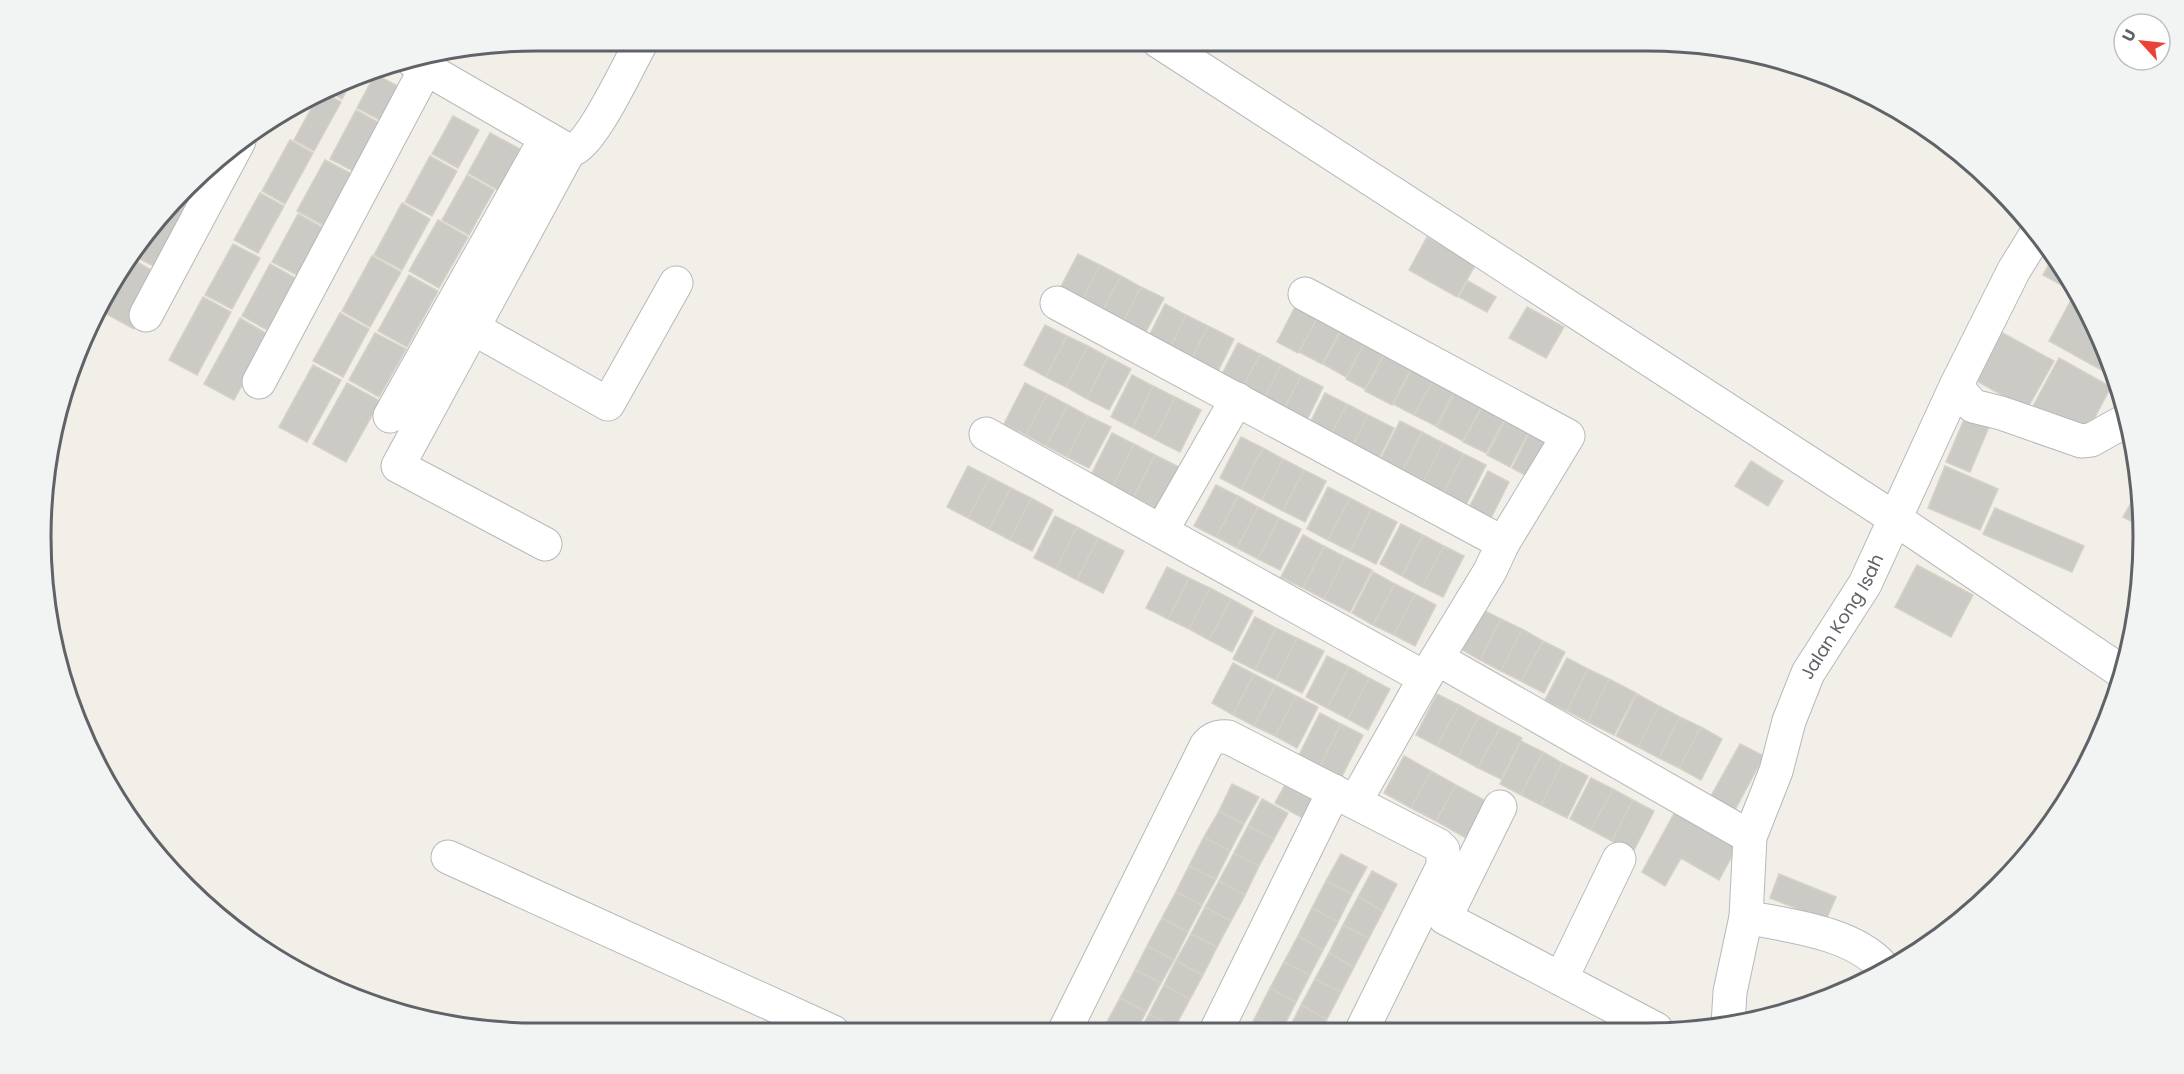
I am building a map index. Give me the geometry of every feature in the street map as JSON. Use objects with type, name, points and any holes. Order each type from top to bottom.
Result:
[{"type":"street","points":[[421,65],[557,144],[575,150],[596,127],[636,51]]},
{"type":"street","points":[[1175,51],[1894,519],[2115,667]]},
{"type":"street","points":[[260,382],[420,66]]},
{"type":"street","points":[[545,544],[398,466],[473,328],[557,144]]},
{"type":"street","points":[[390,416],[557,144]]},
{"type":"street","points":[[146,315],[227,163]]},
{"type":"street","name":"Jalan Kong Isah","points":[[1729,1016],[1731,992],[1746,917],[1750,837],[1776,771],[1789,721],[1808,673],[1865,584],[1956,386],[2014,270],[2032,240]]},
{"type":"street","points":[[473,328],[608,404],[676,283]]},
{"type":"street","points":[[1219,1023],[1345,796],[1432,669],[1490,571],[1503,543],[1568,436],[1305,294]]},
{"type":"street","points":[[1057,303],[1503,543]]},
{"type":"street","points":[[1956,386],[1973,406],[2001,413],[2080,441],[2091,440],[2120,426]]},
{"type":"street","points":[[1162,530],[1237,399]]},
{"type":"street","points":[[986,434],[1162,530],[1750,837]]},
{"type":"street","points":[[1069,1023],[1210,741],[1220,736],[1228,737],[1438,845],[1444,855],[1443,866],[1365,1023]]},
{"type":"street","points":[[1500,807],[1445,918],[1645,1023]]},
{"type":"street","points":[[448,857],[813,1023]]},
{"type":"street","points":[[1561,979],[1619,859]]},
{"type":"street","points":[[1746,917],[1830,935],[1868,953],[1879,964]]},
{"type":"building","points":[[381,77],[405,90],[387,124],[357,108],[372,80]]},
{"type":"building","points":[[347,90],[342,99],[335,95]]},
{"type":"building","points":[[332,97],[341,102],[314,151],[294,140],[313,106]]},
{"type":"building","points":[[356,110],[383,125],[357,173],[330,159]]},
{"type":"building","points":[[453,116],[479,130],[458,168],[432,154]]},
{"type":"building","points":[[490,133],[520,149],[498,190],[468,173]]},
{"type":"building","points":[[290,140],[313,153],[285,204],[262,191]]},
{"type":"building","points":[[430,156],[457,171],[432,216],[405,202]]},
{"type":"building","points":[[325,160],[356,176],[328,228],[297,211]]},
{"type":"building","points":[[467,175],[494,190],[469,235],[442,220]]},
{"type":"building","points":[[206,181],[191,214],[180,208]]},
{"type":"building","points":[[260,193],[284,206],[258,253],[234,240]]},
{"type":"building","points":[[402,203],[430,219],[402,270],[374,255]]},
{"type":"building","points":[[179,209],[190,215],[161,270],[139,258]]},
{"type":"building","points":[[298,214],[327,230],[301,277],[272,262]]},
{"type":"building","points":[[438,220],[468,237],[439,288],[409,271]]},
{"type":"building","points":[[1427,237],[1476,264],[1457,297],[1409,270]]},
{"type":"building","points":[[233,244],[260,258],[232,309],[205,295]]},
{"type":"building","points":[[1078,254],[1100,265],[1079,306],[1057,294]]},
{"type":"building","points":[[372,256],[401,272],[370,327],[342,311]]},
{"type":"building","points":[[137,262],[162,276],[134,329],[106,313]]},
{"type":"building","points":[[270,264],[299,280],[271,332],[242,316]]},
{"type":"building","points":[[2049,264],[2063,286],[2043,275]]},
{"type":"building","points":[[1100,265],[1121,276],[1099,317],[1079,306]]},
{"type":"building","points":[[409,275],[438,291],[407,347],[378,331]]},
{"type":"building","points":[[1121,276],[1141,287],[1120,328],[1099,317]]},
{"type":"building","points":[[1468,281],[1496,297],[1487,312],[1459,297]]},
{"type":"building","points":[[1141,287],[1164,298],[1142,339],[1120,328]]},
{"type":"building","points":[[203,297],[231,312],[197,375],[169,360]]},
{"type":"building","points":[[2071,300],[2083,322],[2103,371],[2049,341]]},
{"type":"building","points":[[1297,303],[1319,315],[1298,353],[1277,342]]},
{"type":"building","points":[[1165,304],[1186,315],[1166,357],[1144,346]]},
{"type":"building","points":[[1527,307],[1564,327],[1546,358],[1509,338]]},
{"type":"building","points":[[340,313],[369,329],[343,377],[313,361]]},
{"type":"building","points":[[1186,315],[1208,326],[1187,368],[1166,357]]},
{"type":"building","points":[[1319,315],[1342,327],[1322,364],[1299,352]]},
{"type":"building","points":[[240,318],[269,335],[234,400],[204,384]]},
{"type":"building","points":[[1045,325],[1067,336],[1046,377],[1024,365]]},
{"type":"building","points":[[1208,326],[1234,339],[1213,381],[1187,368]]},
{"type":"building","points":[[1343,328],[1366,340],[1346,377],[1323,364]]},
{"type":"building","points":[[1999,331],[2054,361],[2027,409],[1973,379]]},
{"type":"building","points":[[375,333],[406,349],[379,397],[349,380]]},
{"type":"building","points":[[1067,336],[1088,346],[1066,387],[1046,377]]},
{"type":"building","points":[[1366,340],[1386,350],[1365,389],[1346,379]]},
{"type":"building","points":[[1238,343],[1260,354],[1239,395],[1217,384]]},
{"type":"building","points":[[1088,346],[1108,357],[1087,399],[1066,387]]},
{"type":"building","points":[[1386,351],[1413,365],[1392,405],[1365,391]]},
{"type":"building","points":[[1260,354],[1281,365],[1260,406],[1239,395]]},
{"type":"building","points":[[1108,357],[1131,369],[1109,410],[1087,399]]},
{"type":"building","points":[[2059,358],[2108,386],[2110,390],[2083,439],[2031,410]]},
{"type":"building","points":[[313,365],[341,380],[307,442],[279,427]]},
{"type":"building","points":[[1281,365],[1301,376],[1280,417],[1260,406]]},
{"type":"building","points":[[1414,365],[1435,377],[1414,415],[1393,404]]},
{"type":"building","points":[[1132,375],[1153,386],[1133,428],[1111,417]]},
{"type":"building","points":[[1301,376],[1323,387],[1303,428],[1280,417]]},
{"type":"building","points":[[1435,377],[1456,388],[1436,426],[1414,415]]},
{"type":"building","points":[[347,383],[380,401],[346,462],[313,444]]},
{"type":"building","points":[[1025,383],[1047,394],[1026,435],[1004,424]]},
{"type":"building","points":[[1153,386],[1175,397],[1154,439],[1133,428]]},
{"type":"building","points":[[1457,388],[1484,402],[1463,441],[1437,427]]},
{"type":"building","points":[[1325,393],[1347,404],[1325,446],[1304,435]]},
{"type":"building","points":[[1047,394],[1068,405],[1046,446],[1026,435]]},
{"type":"building","points":[[1175,397],[1201,410],[1180,452],[1154,439]]},
{"type":"building","points":[[1485,402],[1507,414],[1486,453],[1463,442]]},
{"type":"building","points":[[1347,404],[1368,415],[1347,457],[1325,446]]},
{"type":"building","points":[[1068,405],[1088,416],[1067,457],[1046,446]]},
{"type":"building","points":[[1368,415],[1394,428],[1373,470],[1347,457]]},
{"type":"building","points":[[1508,415],[1531,427],[1510,467],[1487,455]]},
{"type":"building","points":[[1088,416],[1111,427],[1089,468],[1067,457]]},
{"type":"building","points":[[1965,417],[1989,427],[1970,472],[1946,462]]},
{"type":"building","points":[[1400,421],[1422,432],[1401,473],[1379,462]]},
{"type":"building","points":[[1532,428],[1559,442],[1538,482],[1512,468]]},
{"type":"building","points":[[1422,432],[1443,443],[1422,484],[1401,473]]},
{"type":"building","points":[[1112,433],[1134,444],[1113,486],[1091,475]]},
{"type":"building","points":[[1241,437],[1263,448],[1241,489],[1220,478]]},
{"type":"building","points":[[1443,443],[1464,454],[1442,495],[1422,484]]},
{"type":"building","points":[[1134,444],[1155,455],[1134,497],[1113,486]]},
{"type":"building","points":[[1263,448],[1283,459],[1262,500],[1241,489]]},
{"type":"building","points":[[1464,454],[1486,465],[1465,507],[1442,495]]},
{"type":"building","points":[[1155,455],[1181,468],[1160,510],[1134,497]]},
{"type":"building","points":[[1283,459],[1304,470],[1283,511],[1262,500]]},
{"type":"building","points":[[1751,461],[1783,481],[1768,506],[1735,486]]},
{"type":"building","points":[[968,466],[990,477],[968,518],[947,507]]},
{"type":"building","points":[[1945,466],[1998,489],[1980,530],[1928,508]]},
{"type":"building","points":[[1304,470],[1326,481],[1305,522],[1283,511]]},
{"type":"building","points":[[1488,471],[1509,482],[1488,524],[1466,513]]},
{"type":"building","points":[[990,477],[1011,488],[989,529],[968,518]]},
{"type":"building","points":[[1216,485],[1238,496],[1216,537],[1194,526]]},
{"type":"building","points":[[1328,487],[1350,498],[1328,540],[1307,529]]},
{"type":"building","points":[[1011,488],[1031,498],[1010,540],[989,529]]},
{"type":"building","points":[[1238,496],[1258,507],[1237,548],[1216,537]]},
{"type":"building","points":[[1031,498],[1053,510],[1032,551],[1010,540]]},
{"type":"building","points":[[1350,498],[1371,509],[1350,551],[1328,540]]},
{"type":"building","points":[[2132,502],[2133,522],[2123,517]]},
{"type":"building","points":[[1258,507],[1279,518],[1258,559],[1237,548]]},
{"type":"building","points":[[1995,508],[2084,546],[2072,572],[1983,534]]},
{"type":"building","points":[[1371,509],[1397,522],[1376,564],[1350,551]]},
{"type":"building","points":[[1055,516],[1077,527],[1056,569],[1034,558]]},
{"type":"building","points":[[1279,518],[1301,529],[1280,570],[1258,559]]},
{"type":"building","points":[[1401,524],[1423,535],[1402,576],[1380,564]]},
{"type":"building","points":[[1077,527],[1098,538],[1077,580],[1056,569]]},
{"type":"building","points":[[1303,535],[1324,546],[1303,588],[1281,577]]},
{"type":"building","points":[[1423,535],[1444,546],[1422,587],[1402,576]]},
{"type":"building","points":[[1098,538],[1124,551],[1103,593],[1077,580]]},
{"type":"building","points":[[1324,546],[1345,557],[1324,599],[1303,588]]},
{"type":"building","points":[[1444,546],[1464,556],[1443,597],[1422,587]]},
{"type":"building","points":[[1345,557],[1372,570],[1350,612],[1324,599]]},
{"type":"building","points":[[1917,565],[1973,595],[1951,637],[1895,607]]},
{"type":"building","points":[[1167,567],[1189,578],[1168,619],[1146,608]]},
{"type":"building","points":[[1373,572],[1395,584],[1373,625],[1352,613]]},
{"type":"building","points":[[1189,578],[1210,588],[1189,629],[1168,619]]},
{"type":"building","points":[[1395,584],[1415,594],[1394,635],[1373,625]]},
{"type":"building","points":[[1210,588],[1231,599],[1209,640],[1189,629]]},
{"type":"building","points":[[1415,594],[1436,605],[1415,646],[1394,635]]},
{"type":"building","points":[[1231,599],[1253,611],[1232,652],[1209,640]]},
{"type":"building","points":[[1479,608],[1501,619],[1480,660],[1459,648]]},
{"type":"building","points":[[1255,617],[1276,628],[1255,670],[1233,659]]},
{"type":"building","points":[[1501,619],[1522,629],[1501,671],[1480,660]]},
{"type":"building","points":[[1276,628],[1297,638],[1276,680],[1255,670]]},
{"type":"building","points":[[1522,629],[1543,641],[1521,681],[1501,671]]},
{"type":"building","points":[[1297,638],[1324,651],[1302,693],[1276,680]]},
{"type":"building","points":[[1543,641],[1565,652],[1544,693],[1521,681]]},
{"type":"building","points":[[1327,656],[1349,667],[1327,708],[1306,697]]},
{"type":"building","points":[[1567,658],[1588,669],[1567,711],[1545,700]]},
{"type":"building","points":[[1233,663],[1254,674],[1233,715],[1212,703]]},
{"type":"building","points":[[1349,667],[1369,678],[1348,719],[1327,708]]},
{"type":"building","points":[[1588,669],[1609,679],[1588,722],[1567,711]]},
{"type":"building","points":[[1254,674],[1275,685],[1254,726],[1233,715]]},
{"type":"building","points":[[1369,678],[1390,689],[1368,730],[1348,719]]},
{"type":"building","points":[[1609,679],[1636,693],[1614,735],[1588,722]]},
{"type":"building","points":[[1275,685],[1296,696],[1275,736],[1254,726]]},
{"type":"building","points":[[1437,694],[1459,705],[1437,746],[1416,735]]},
{"type":"building","points":[[1637,694],[1659,706],[1638,747],[1616,736]]},
{"type":"building","points":[[1296,696],[1318,707],[1297,748],[1275,736]]},
{"type":"building","points":[[1459,705],[1479,716],[1458,757],[1437,746]]},
{"type":"building","points":[[1659,706],[1680,717],[1659,758],[1638,747]]},
{"type":"building","points":[[1320,713],[1341,724],[1320,766],[1299,755]]},
{"type":"building","points":[[1479,716],[1500,727],[1478,768],[1458,757]]},
{"type":"building","points":[[1680,717],[1701,727],[1679,768],[1659,758]]},
{"type":"building","points":[[1341,724],[1363,735],[1342,776],[1320,766]]},
{"type":"building","points":[[1500,727],[1522,738],[1501,779],[1478,768]]},
{"type":"building","points":[[1701,727],[1722,739],[1701,780],[1679,768]]},
{"type":"building","points":[[1521,741],[1543,752],[1521,795],[1500,784]]},
{"type":"building","points":[[1740,744],[1764,756],[1730,819],[1706,805]]},
{"type":"building","points":[[1543,752],[1562,763],[1541,805],[1521,795]]},
{"type":"building","points":[[1404,756],[1431,771],[1411,808],[1384,793]]},
{"type":"building","points":[[1562,763],[1588,776],[1567,818],[1541,805]]},
{"type":"building","points":[[1431,771],[1456,785],[1436,821],[1411,808]]},
{"type":"building","points":[[1591,778],[1613,789],[1591,830],[1570,819]]},
{"type":"building","points":[[1286,783],[1325,803],[1314,824],[1275,803]]},
{"type":"building","points":[[1232,784],[1259,797],[1244,824],[1219,811]]},
{"type":"building","points":[[1456,785],[1486,801],[1466,838],[1436,821]]},
{"type":"building","points":[[1613,789],[1633,800],[1612,841],[1591,830]]},
{"type":"building","points":[[1262,799],[1288,813],[1274,839],[1248,826]]},
{"type":"building","points":[[1633,800],[1654,811],[1633,852],[1612,841]]},
{"type":"building","points":[[1676,810],[1738,845],[1719,880],[1681,858],[1665,886],[1642,872]]},
{"type":"building","points":[[1219,811],[1244,824],[1230,851],[1204,837]]},
{"type":"building","points":[[1248,826],[1274,839],[1259,866],[1234,853]]},
{"type":"building","points":[[1204,837],[1230,851],[1216,879],[1189,866]]},
{"type":"building","points":[[1234,853],[1259,866],[1245,895],[1219,881]]},
{"type":"building","points":[[1341,854],[1367,867],[1352,894],[1326,881]]},
{"type":"building","points":[[1189,866],[1216,879],[1202,905],[1176,892]]},
{"type":"building","points":[[1372,871],[1397,884],[1383,911],[1358,897]]},
{"type":"building","points":[[1779,874],[1836,897],[1826,920],[1770,898]]},
{"type":"building","points":[[1219,881],[1245,895],[1231,921],[1205,907]]},
{"type":"building","points":[[1326,881],[1352,894],[1338,922],[1312,908]]},
{"type":"building","points":[[1176,892],[1202,905],[1188,932],[1162,918]]},
{"type":"building","points":[[1358,897],[1383,911],[1369,938],[1343,925]]},
{"type":"building","points":[[1205,907],[1231,921],[1217,947],[1191,934]]},
{"type":"building","points":[[1312,908],[1338,922],[1323,950],[1298,936]]},
{"type":"building","points":[[1162,918],[1188,932],[1174,960],[1147,946]]},
{"type":"building","points":[[1343,925],[1369,938],[1354,967],[1329,953]]},
{"type":"building","points":[[1191,934],[1217,947],[1203,975],[1176,961]]},
{"type":"building","points":[[1298,936],[1323,950],[1310,975],[1284,962]]},
{"type":"building","points":[[1147,946],[1174,960],[1161,983],[1135,970]]},
{"type":"building","points":[[1329,953],[1354,967],[1341,992],[1315,979]]},
{"type":"building","points":[[1176,961],[1203,975],[1190,999],[1164,985]]},
{"type":"building","points":[[1284,962],[1310,975],[1296,1002],[1270,988]]},
{"type":"building","points":[[1135,970],[1161,983],[1146,1012],[1120,998]]},
{"type":"building","points":[[1315,979],[1341,992],[1327,1019],[1301,1005]]},
{"type":"building","points":[[1164,985],[1190,999],[1177,1023],[1167,1023],[1149,1014]]},
{"type":"building","points":[[1270,988],[1296,1002],[1286,1023],[1269,1023],[1256,1016]]},
{"type":"building","points":[[1120,998],[1146,1012],[1140,1023],[1107,1022]]},
{"type":"building","points":[[1301,1005],[1327,1019],[1325,1023],[1292,1023]]},
{"type":"building","points":[[1149,1014],[1167,1023],[1144,1023]]},
{"type":"building","points":[[1256,1016],[1269,1023],[1252,1023]]}]
